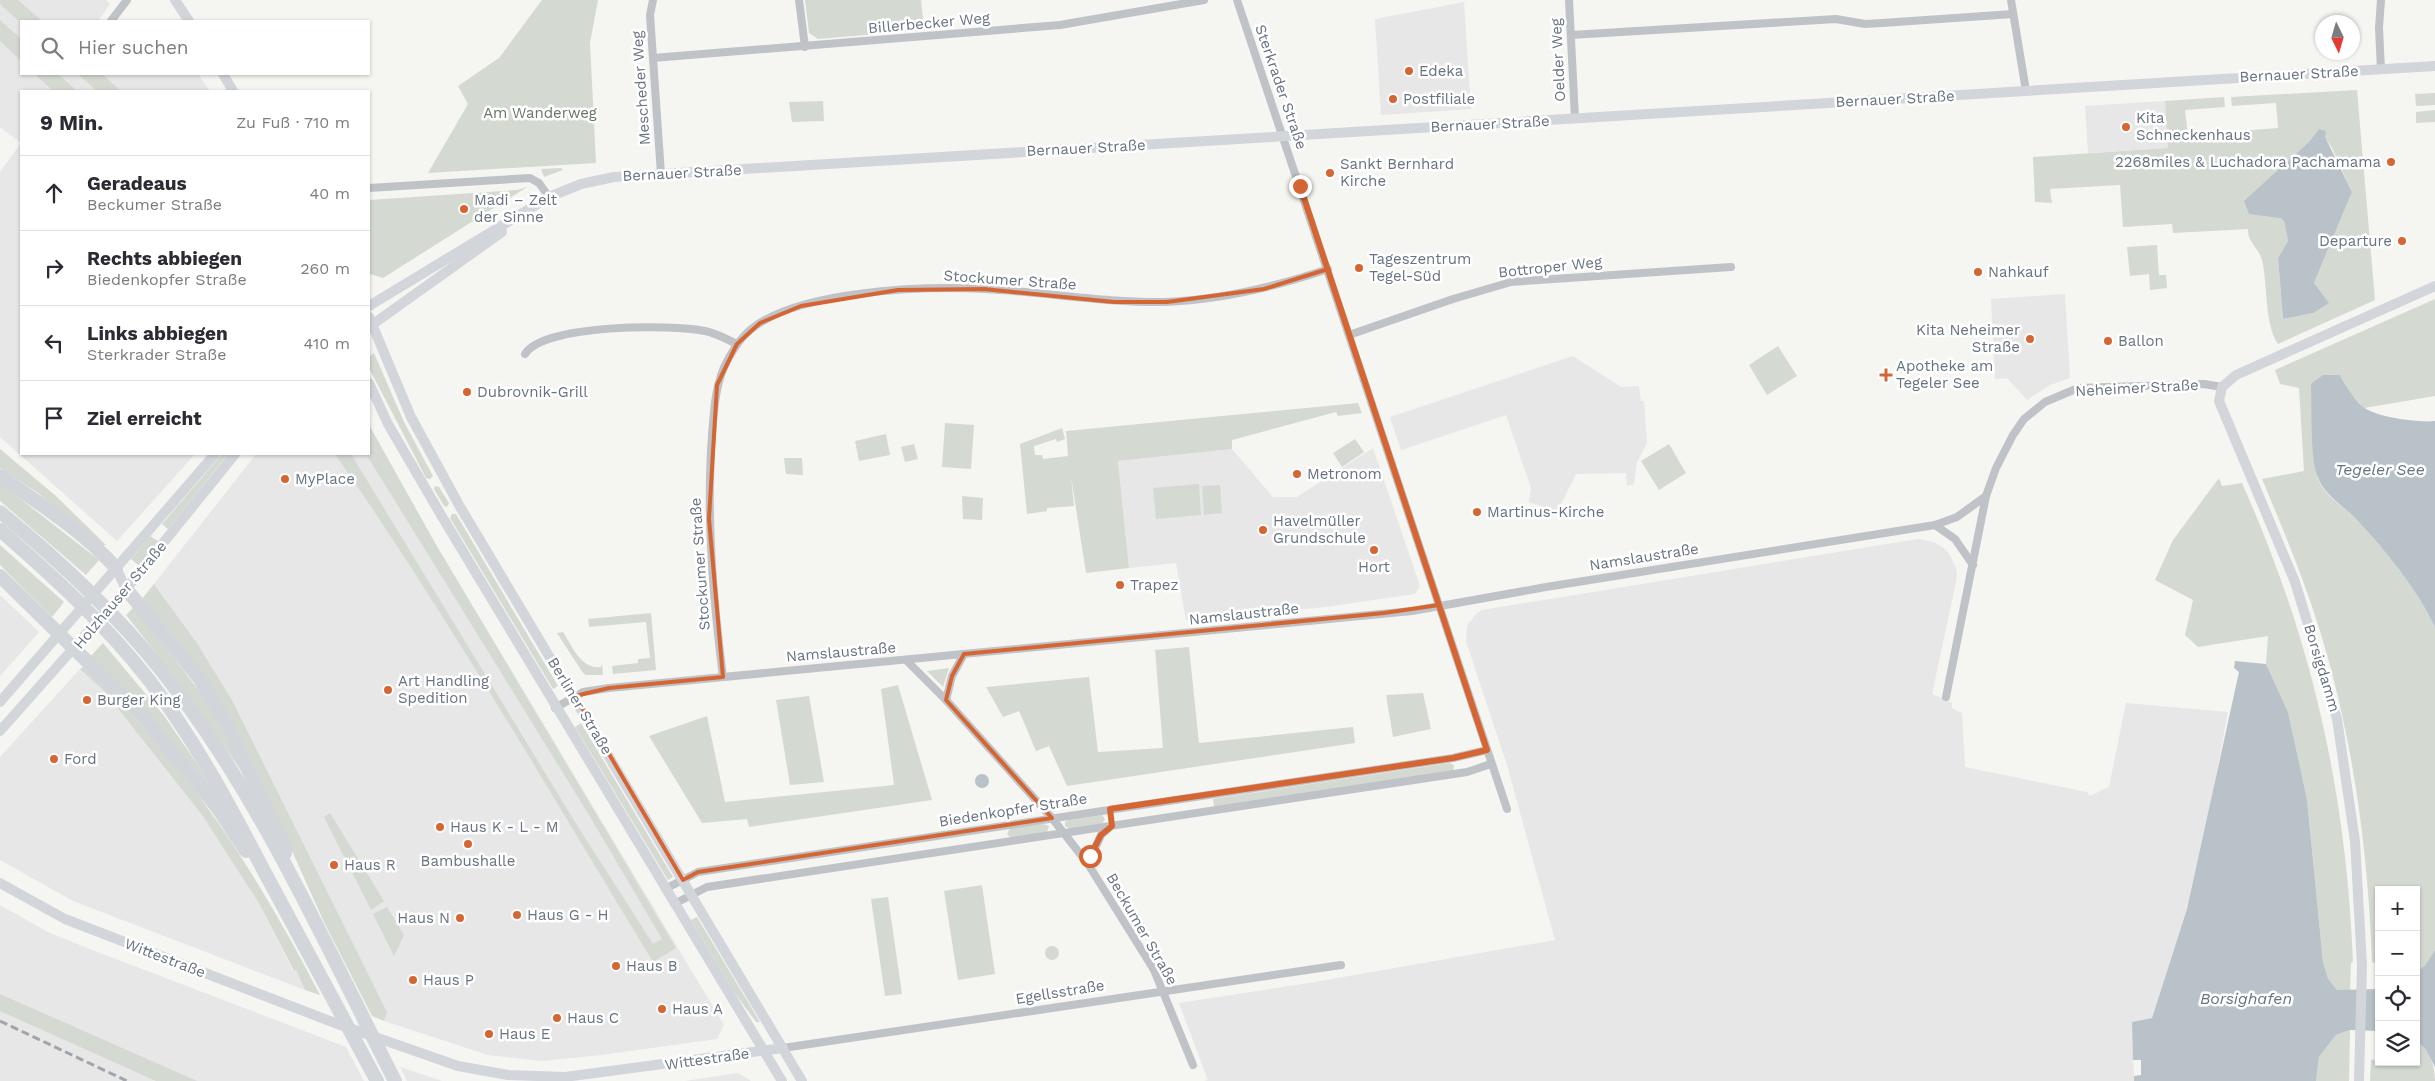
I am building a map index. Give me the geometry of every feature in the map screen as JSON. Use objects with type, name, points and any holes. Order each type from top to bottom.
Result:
[{"type":"highway","points":[[0,476],[38,502],[116,568]]},
{"type":"highway","points":[[0,512],[61,575],[134,641],[161,670],[192,712],[240,786],[285,864],[395,1081]]},
{"type":"highway","points":[[0,530],[61,575],[149,680],[205,760],[377,1081]]},
{"type":"highway","points":[[0,576],[142,716],[217,807],[254,864],[265,872]]},
{"type":"highway","points":[[126,589],[200,679],[226,723],[285,848],[285,864]]},
{"type":"main road","points":[[175,0],[188,20]]},
{"type":"main road","name":"Bernauer Straße","points":[[370,305],[546,199],[588,182],[614,177],[2435,66]]},
{"type":"main road","points":[[223,75],[232,90]]},
{"type":"main road","name":"Bernauer Straße","points":[[370,323],[438,279],[546,199]]},
{"type":"main road","points":[[2222,387],[2236,375],[2435,286]]},
{"type":"main road","name":"Berliner Straße","points":[[370,323],[411,417],[443,477],[575,696],[802,1081]]},
{"type":"main road","name":"Berliner Straße","points":[[370,385],[388,424],[556,708],[782,1081]]},
{"type":"main road","name":"Borsigdamm","points":[[2222,387],[2219,401],[2222,412],[2295,582],[2337,719],[2355,841],[2362,966],[2359,1081]]},
{"type":"main road","name":"Holzhauser Straße","points":[[0,702],[214,455]]},
{"type":"main road","name":"Holzhauser Straße","points":[[0,731],[126,589],[234,455]]},
{"type":"main road","points":[[116,568],[126,589]]},
{"type":"main road","name":"Wittestraße","points":[[0,883],[65,919],[386,1042],[458,1066],[494,1073],[538,1078],[595,1074],[783,1048]]},
{"type":"street","points":[[112,20],[127,0]]},
{"type":"street","name":"Mescheder Weg","points":[[653,0],[650,15],[661,174]]},
{"type":"street","points":[[799,0],[805,47]]},
{"type":"street","name":"Billerbecker Weg","points":[[653,58],[1060,25],[1204,0]]},
{"type":"street","name":"Sterkrader Straße","points":[[1237,0],[1491,764],[1508,809]]},
{"type":"street","name":"Oelder Weg","points":[[1569,0],[1575,118]]},
{"type":"street","points":[[2011,0],[2026,91]]},
{"type":"street","points":[[2381,0],[2379,28],[2381,69]]},
{"type":"street","points":[[1571,35],[1836,19],[1865,24],[1882,24],[2013,14]]},
{"type":"street","points":[[370,188],[530,178],[539,183],[546,199]]},
{"type":"street","name":"Bottroper Weg","points":[[1349,335],[1453,299],[1511,282],[1731,267]]},
{"type":"street","name":"Stockumer Straße","points":[[723,677],[710,544],[710,456],[717,386],[726,362],[748,331],[782,311],[830,300],[898,290],[984,289],[1106,301],[1167,302],[1227,296],[1264,289],[1328,269]]},
{"type":"street","points":[[525,354],[533,346],[552,339],[590,330],[633,327],[672,327],[705,331],[737,344]]},
{"type":"street","name":"Neheimer Straße","points":[[1946,696],[1986,496],[1996,468],[2024,419],[2044,402],[2078,388],[2204,384],[2222,387]]},
{"type":"street","name":"Namslaustraße","points":[[556,708],[583,692],[600,689],[1402,612],[1439,604],[1935,525],[1957,517],[1986,496]]},
{"type":"street","points":[[1935,525],[1955,539],[1973,565]]},
{"type":"street","points":[[946,700],[952,676],[964,654]]},
{"type":"street","name":"Beckumer Straße","points":[[906,660],[946,700],[1052,818],[1088,864],[1132,932],[1164,991],[1193,1064]]},
{"type":"street","name":"Biedenkopfer Straße","points":[[665,888],[698,872],[1453,758],[1487,750]]},
{"type":"street","name":"Biedenkopfer Straße","points":[[674,904],[707,887],[1467,772],[1491,764]]},
{"type":"street","points":[[1110,809],[1112,826]]},
{"type":"street","name":"Beckumer Straße","points":[[1088,864],[1101,835],[1112,826]]},
{"type":"street","name":"Egellsstraße","points":[[783,1048],[1341,965]]},
{"type":"highlighted area","points":[[1328,269],[1439,605],[1384,613],[964,654],[952,676],[946,700],[1052,818],[698,872],[683,880],[575,696],[609,688],[723,677],[709,519],[717,385],[737,344],[760,323],[801,306],[898,290],[984,289],[1114,302],[1167,302],[1264,289]]},
{"type":"shaded area","points":[[0,0],[106,0],[110,4],[99,20],[20,20],[20,75],[199,75],[209,90],[20,90],[20,142],[0,127]]},
{"type":"shaded area","points":[[1464,2],[1471,109],[1381,115],[1375,19]]},
{"type":"shaded area","name":"Kita Schneckenhaus","points":[[2165,101],[2168,148],[2088,153],[2085,106]]},
{"type":"shaded area","points":[[20,144],[20,455],[0,437],[0,172]]},
{"type":"shaded area","name":"Kita Neheimer Straße","points":[[2065,294],[2070,378],[2050,385],[2027,400],[2007,378],[1995,379],[1991,299]]},
{"type":"shaded area","points":[[1573,356],[1621,387],[1639,386],[1641,401],[1644,401],[1647,443],[1637,462],[1634,484],[1627,486],[1626,473],[1576,474],[1557,512],[1529,502],[1531,488],[1506,415],[1401,450],[1390,417]]},
{"type":"shaded area","points":[[370,427],[435,543],[724,1025],[717,1039],[542,1061],[488,1055],[384,1021],[386,1011],[232,700],[197,643],[154,584],[255,455],[370,455]]},
{"type":"shaded area","name":"Havelmüller Grundschule","points":[[1373,448],[1420,586],[1415,594],[1325,607],[1186,620],[1176,563],[1129,568],[1118,461],[1232,449],[1273,497],[1297,497]]},
{"type":"shaded area","points":[[20,455],[194,455],[117,541]]},
{"type":"shaded area","points":[[1918,539],[1934,542],[1942,547],[1948,552],[1956,568],[1957,577],[1932,694],[1952,703],[1952,708],[1962,713],[1965,767],[2087,792],[2090,796],[2109,787],[2126,703],[2228,712],[2211,802],[2187,909],[2152,1018],[2132,1022],[2134,1081],[1204,1081],[1208,1080],[1179,1003],[1309,983],[1555,940],[1507,765],[1466,641],[1467,626],[1476,614],[1482,610]]},
{"type":"shaded area","points":[[0,595],[39,632],[0,676]]},
{"type":"shaded area","points":[[80,669],[104,691],[202,815],[260,905],[293,971],[296,970],[305,990],[73,901],[0,860],[0,757]]},
{"type":"shaded area","points":[[0,905],[48,932],[346,1047],[364,1081],[0,1081]]},
{"type":"shaded area","points":[[400,1067],[442,1081],[407,1081]]},
{"type":"shaded area","points":[[738,1073],[751,1081],[685,1081]]},
{"type":"green space","points":[[0,0],[18,0],[41,20],[20,20],[20,22],[0,4]]},
{"type":"green space","name":"Am Wanderweg","points":[[542,0],[598,0],[590,43],[596,163],[428,173],[468,104],[458,86],[499,58]]},
{"type":"green space","points":[[805,0],[921,0],[924,30],[818,39],[809,33]]},
{"type":"green space","points":[[0,20],[20,38],[20,60],[0,41]]},
{"type":"green space","points":[[36,75],[59,75],[76,90],[52,90]]},
{"type":"green space","points":[[79,75],[103,75],[120,90],[96,90]]},
{"type":"green space","points":[[2357,90],[2375,300],[2278,344],[2270,326],[2262,260],[2249,238],[2248,229],[2173,233],[2172,224],[2123,227],[2120,185],[2050,189],[2052,203],[2035,202],[2033,157],[2168,148],[2165,101],[2224,97],[2225,107],[2185,110],[2188,135],[2278,128],[2276,103],[2232,106],[2231,97]],"holes":[[[2319,129],[2332,148],[2352,192],[2314,283],[2313,313],[2283,319],[2278,258],[2288,241],[2284,221],[2280,218],[2309,142]]]},
{"type":"green space","points":[[2435,93],[2435,105],[2416,106],[2415,94]]},
{"type":"green space","points":[[823,101],[824,121],[792,122],[789,102]]},
{"type":"green space","points":[[2435,110],[2435,122],[2416,123],[2416,112]]},
{"type":"green space","points":[[561,168],[563,170],[544,177],[541,169]]},
{"type":"green space","points":[[527,187],[383,278],[370,274],[370,200],[517,190]]},
{"type":"green space","points":[[2157,245],[2159,275],[2166,275],[2167,288],[2150,290],[2149,274],[2130,276],[2127,247]]},
{"type":"green space","points":[[2435,299],[2435,396],[2364,408],[2351,394],[2340,375],[2317,477],[2324,490],[2356,519],[2389,557],[2410,584],[2435,627],[2435,950],[2425,967],[2420,969],[2420,886],[2375,886],[2375,963],[2372,962],[2367,878],[2357,795],[2332,671],[2314,612],[2293,554],[2262,479],[2304,471],[2299,388],[2280,384],[2275,370]]},
{"type":"green space","points":[[1778,346],[1797,376],[1767,395],[1749,365]]},
{"type":"green space","points":[[374,353],[404,422],[433,476],[430,479],[426,478],[370,370],[370,356]]},
{"type":"green space","points":[[1358,403],[1362,413],[1338,416],[1336,412],[1232,440],[1232,449],[1118,461],[1129,568],[1086,573],[1071,476],[1074,506],[1047,508],[1047,511],[1027,514],[1020,444],[1062,428],[1065,439],[1057,442],[1056,439],[1034,446],[1035,455],[1042,455],[1043,459],[1068,456],[1066,431]]},
{"type":"green space","points":[[945,423],[974,425],[971,469],[942,467]]},
{"type":"green space","points":[[370,427],[435,543],[676,948],[653,962],[458,642],[336,455],[352,455],[575,822],[653,944],[662,939],[589,815],[367,455],[370,455]]},
{"type":"green space","points":[[886,434],[890,455],[859,461],[855,441]]},
{"type":"green space","points":[[1355,439],[1364,452],[1342,467],[1333,453]]},
{"type":"green space","points":[[914,444],[918,459],[905,462],[901,447]]},
{"type":"green space","points":[[1669,444],[1686,473],[1659,490],[1641,461]]},
{"type":"green space","points":[[0,449],[56,496],[106,545],[101,545],[38,493],[0,468]]},
{"type":"green space","points":[[221,455],[227,455],[168,529],[162,524]]},
{"type":"green space","points":[[784,458],[802,458],[803,475],[786,474]]},
{"type":"green space","points":[[2219,478],[2222,486],[2242,483],[2267,542],[2306,658],[2321,717],[2343,837],[2353,962],[2351,963],[2350,991],[2337,990],[2328,980],[2323,962],[2307,799],[2288,712],[2266,664],[2268,636],[2198,647],[2185,635],[2193,600],[2155,580],[2173,540]]},
{"type":"green space","points":[[0,483],[99,560],[86,575],[0,501]]},
{"type":"green space","points":[[1199,484],[1201,515],[1156,519],[1153,488]]},
{"type":"green space","points":[[1220,485],[1222,513],[1204,515],[1202,486]]},
{"type":"green space","points":[[435,486],[439,487],[449,503],[447,507],[444,506],[434,489]]},
{"type":"green space","points":[[962,496],[983,498],[982,520],[963,519]]},
{"type":"green space","points":[[452,514],[456,514],[558,686],[553,689],[450,518]]},
{"type":"green space","points":[[150,536],[158,541],[139,566],[131,559]]},
{"type":"green space","points":[[0,545],[64,602],[52,617],[0,565]]},
{"type":"green space","points":[[154,584],[197,643],[232,700],[387,1012],[384,1021],[372,1016],[324,922],[250,758],[188,654],[142,599]]},
{"type":"green space","points":[[134,607],[212,710],[246,778],[179,682],[126,615]]},
{"type":"green space","points":[[651,613],[656,670],[613,674],[612,666],[638,663],[638,659],[650,658],[646,622],[589,627],[588,619]]},
{"type":"green space","points":[[563,632],[582,661],[594,667],[601,667],[602,663],[603,675],[586,675],[583,673],[557,633]]},
{"type":"green space","points":[[103,643],[165,717],[206,777],[226,811],[90,657]]},
{"type":"green space","points":[[1189,647],[1199,743],[1353,727],[1355,743],[1067,786],[1049,746],[1036,751],[1019,711],[1003,717],[986,687],[1089,677],[1098,752],[1163,748],[1155,650]]},
{"type":"green space","points":[[83,667],[120,702],[154,739],[216,820],[271,906],[320,995],[305,990],[260,905],[202,815],[104,691],[80,669]]},
{"type":"green space","points":[[949,668],[943,687],[927,671]]},
{"type":"green space","points":[[898,685],[932,800],[749,827],[747,819],[702,823],[649,736],[707,716],[725,802],[894,785],[881,689]]},
{"type":"green space","points":[[1423,693],[1431,729],[1393,737],[1386,695]]},
{"type":"green space","points":[[809,696],[824,782],[790,785],[776,700]]},
{"type":"green space","points":[[581,723],[673,877],[668,880],[575,727]]},
{"type":"green space","points":[[1449,763],[1454,765],[1453,771],[1214,807],[1213,799]]},
{"type":"green space","points":[[330,813],[384,901],[371,910],[324,817]]},
{"type":"green space","points":[[1102,815],[1105,819],[1102,824],[1070,829],[1065,826],[1065,822],[1069,820]]},
{"type":"green space","points":[[1043,824],[1049,826],[1047,832],[1011,838],[1007,834],[1010,828]]},
{"type":"green space","points":[[982,885],[995,974],[958,980],[944,891]]},
{"type":"green space","points":[[888,897],[902,994],[885,996],[871,899]]},
{"type":"green space","points":[[387,907],[404,935],[394,956],[373,914]]},
{"type":"green space","points":[[697,917],[760,1022],[756,1022],[734,992],[691,920]]},
{"type":"green space","points":[[1049,946],[1055,946],[1059,953],[1055,960],[1049,960],[1045,956],[1045,950]]},
{"type":"green space","points":[[0,994],[197,1081],[156,1081],[0,1011]]},
{"type":"green space","points":[[2350,1030],[2349,1081],[2316,1081],[2319,1057],[2336,1035]]},
{"type":"green space","points":[[2420,1044],[2430,1058],[2434,1069],[2435,1081],[2370,1081],[2371,1059],[2375,1060],[2375,1066],[2420,1066]]},
{"type":"water","points":[[2319,129],[2326,131],[2325,137],[2352,192],[2314,283],[2329,303],[2313,313],[2283,319],[2278,258],[2288,241],[2284,221],[2280,218],[2249,214],[2244,201],[2309,142]]},
{"type":"water","name":"Tegeler See","points":[[2323,375],[2340,375],[2356,400],[2369,411],[2398,418],[2435,421],[2435,627],[2410,584],[2390,558],[2357,520],[2329,494],[2320,482],[2313,456],[2311,384]]},
{"type":"water","name":"Borsighafen","points":[[2235,661],[2266,664],[2288,712],[2307,799],[2323,962],[2328,979],[2337,990],[2375,989],[2375,1031],[2350,1030],[2336,1035],[2319,1057],[2316,1081],[2134,1081],[2134,1076],[2141,1075],[2141,1060],[2133,1060],[2132,1022],[2152,1018],[2187,909],[2239,672],[2234,668]]},
{"type":"water","points":[[982,774],[987,776],[989,781],[987,786],[982,788],[977,786],[975,781],[977,776]]},
{"type":"water","points":[[2435,950],[2435,1067],[2426,1050],[2420,1043],[2420,969],[2425,966]]},
{"type":"railway","points":[[0,1021],[127,1081]]},
{"type":"place","name":"Edeka","points":[[1409,71]]},
{"type":"place","name":"Postfiliale","points":[[1393,99]]},
{"type":"place","name":"Kita Schneckenhaus","points":[[2126,127]]},
{"type":"place","name":"2268miles & Luchadora Pachamama","points":[[2391,162]]},
{"type":"place","name":"Sankt Bernhard Kirche","points":[[1330,173]]},
{"type":"place","name":"Madi – Zelt der Sinne","points":[[464,209]]},
{"type":"place","name":"Departure","points":[[2402,241]]},
{"type":"place","name":"Tageszentrum Tegel-Süd","points":[[1359,268]]},
{"type":"place","name":"Nahkauf","points":[[1978,272]]},
{"type":"place","name":"Kita Neheimer Straße","points":[[2030,339]]},
{"type":"place","name":"Ballon","points":[[2108,341]]},
{"type":"place","name":"Apotheke am Tegeler See","points":[[1886,375]]},
{"type":"place","name":"Dubrovnik-Grill","points":[[467,392]]},
{"type":"place","name":"Metronom","points":[[1297,474]]},
{"type":"place","name":"MyPlace","points":[[285,479]]},
{"type":"place","name":"Martinus-Kirche","points":[[1477,512]]},
{"type":"place","name":"Havelmüller Grundschule","points":[[1263,530]]},
{"type":"place","name":"Hort","points":[[1374,550]]},
{"type":"place","name":"Trapez","points":[[1120,585]]},
{"type":"place","name":"Art Handling Spedition","points":[[388,690]]},
{"type":"place","name":"Burger King","points":[[87,700]]},
{"type":"place","name":"Ford","points":[[54,759]]},
{"type":"place","name":"Haus K - L - M","points":[[440,827]]},
{"type":"place","name":"Bambushalle","points":[[468,844]]},
{"type":"place","name":"Haus R","points":[[334,865]]},
{"type":"place","name":"Haus G - H","points":[[517,915]]},
{"type":"place","name":"Haus N","points":[[460,918]]},
{"type":"place","name":"Haus B","points":[[616,966]]},
{"type":"place","name":"Haus P","points":[[413,980]]},
{"type":"place","name":"Haus A","points":[[662,1009]]},
{"type":"place","name":"Haus C","points":[[557,1018]]},
{"type":"place","name":"Haus E","points":[[489,1034]]},
{"type":"route","points":[[1090,856],[1101,835],[1112,826],[1110,809],[1453,758],[1487,750],[1300,186]]}]
